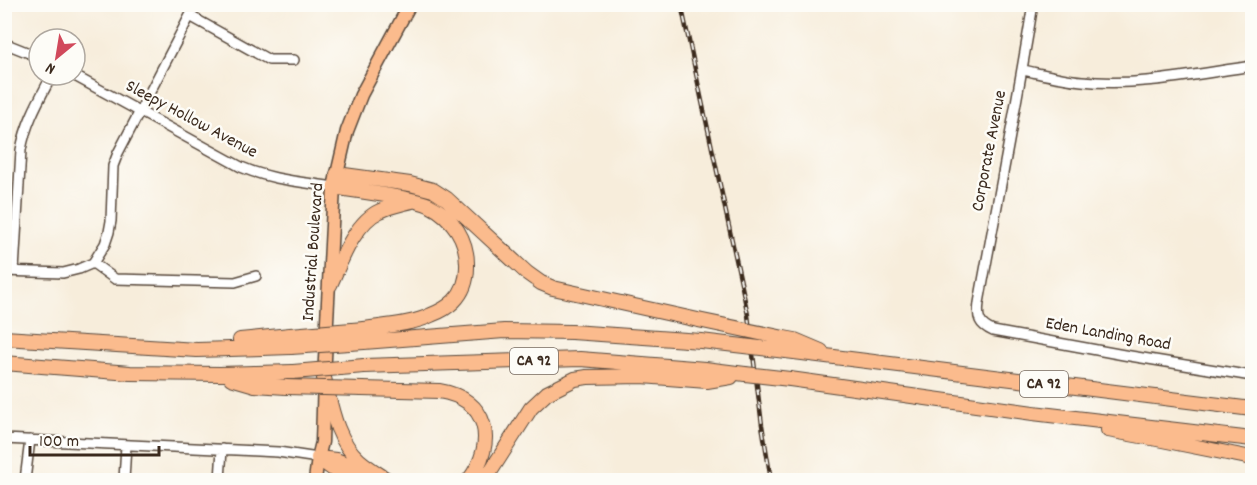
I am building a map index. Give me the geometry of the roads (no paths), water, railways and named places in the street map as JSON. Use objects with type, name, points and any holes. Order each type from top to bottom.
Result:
[{"type":"highway","points":[[336,180],[429,205],[450,221],[462,238],[467,257],[467,275],[461,291],[449,304],[428,317],[364,336]]},
{"type":"highway","points":[[336,180],[410,184],[433,190],[447,199],[527,273],[553,288],[698,320],[785,345]]},
{"type":"highway","points":[[330,285],[359,227],[380,210],[414,200]]},
{"type":"highway","name":"CA 92","points":[[4,338],[197,350],[364,336],[504,331],[572,332],[785,345],[837,358],[1252,409]]},
{"type":"highway","name":"CA 92","points":[[4,363],[130,373],[220,374],[292,372],[364,366],[580,359],[706,375],[745,374],[790,379],[1033,413],[1252,439]]},
{"type":"highway","points":[[220,374],[255,386],[450,393],[464,399],[475,409],[482,420],[485,434],[484,453],[475,473],[469,480]]},
{"type":"highway","points":[[485,480],[531,408],[557,387],[586,377],[706,375]]},
{"type":"highway","points":[[324,378],[334,416],[348,448],[358,459],[387,480]]},
{"type":"highway","points":[[1033,413],[1061,423],[1252,458]]},
{"type":"highway","points":[[318,458],[336,460],[387,480]]},
{"type":"highway","points":[[318,458],[333,470],[357,480]]},
{"type":"main road","name":"Industrial Boulevard","points":[[315,480],[322,442],[336,180],[348,131],[361,95],[410,4]]},
{"type":"street","points":[[46,87],[24,134],[9,271],[63,273],[93,263],[105,244],[109,232],[113,166],[117,153],[196,4]]},
{"type":"street","name":"Corporate Avenue","points":[[979,303],[1023,70],[1033,4]]},
{"type":"street","points":[[190,16],[269,60],[294,60]]},
{"type":"street","points":[[4,43],[27,52]]},
{"type":"street","points":[[1023,70],[1080,81],[1111,83],[1142,82],[1252,66]]},
{"type":"street","name":"Sleepy Hollow Avenue","points":[[87,83],[235,164],[258,174],[289,181],[336,180]]},
{"type":"street","points":[[93,263],[115,279],[234,282],[256,276]]},
{"type":"street","name":"Eden Landing Road","points":[[979,303],[981,323],[985,328],[993,331],[1252,376]]},
{"type":"street","points":[[4,439],[278,452],[318,458]]},
{"type":"street","points":[[25,480],[30,440]]},
{"type":"street","points":[[124,480],[126,445]]},
{"type":"street","points":[[220,480],[222,449]]},
{"type":"railway","points":[[681,4],[748,315],[771,480]]}]
